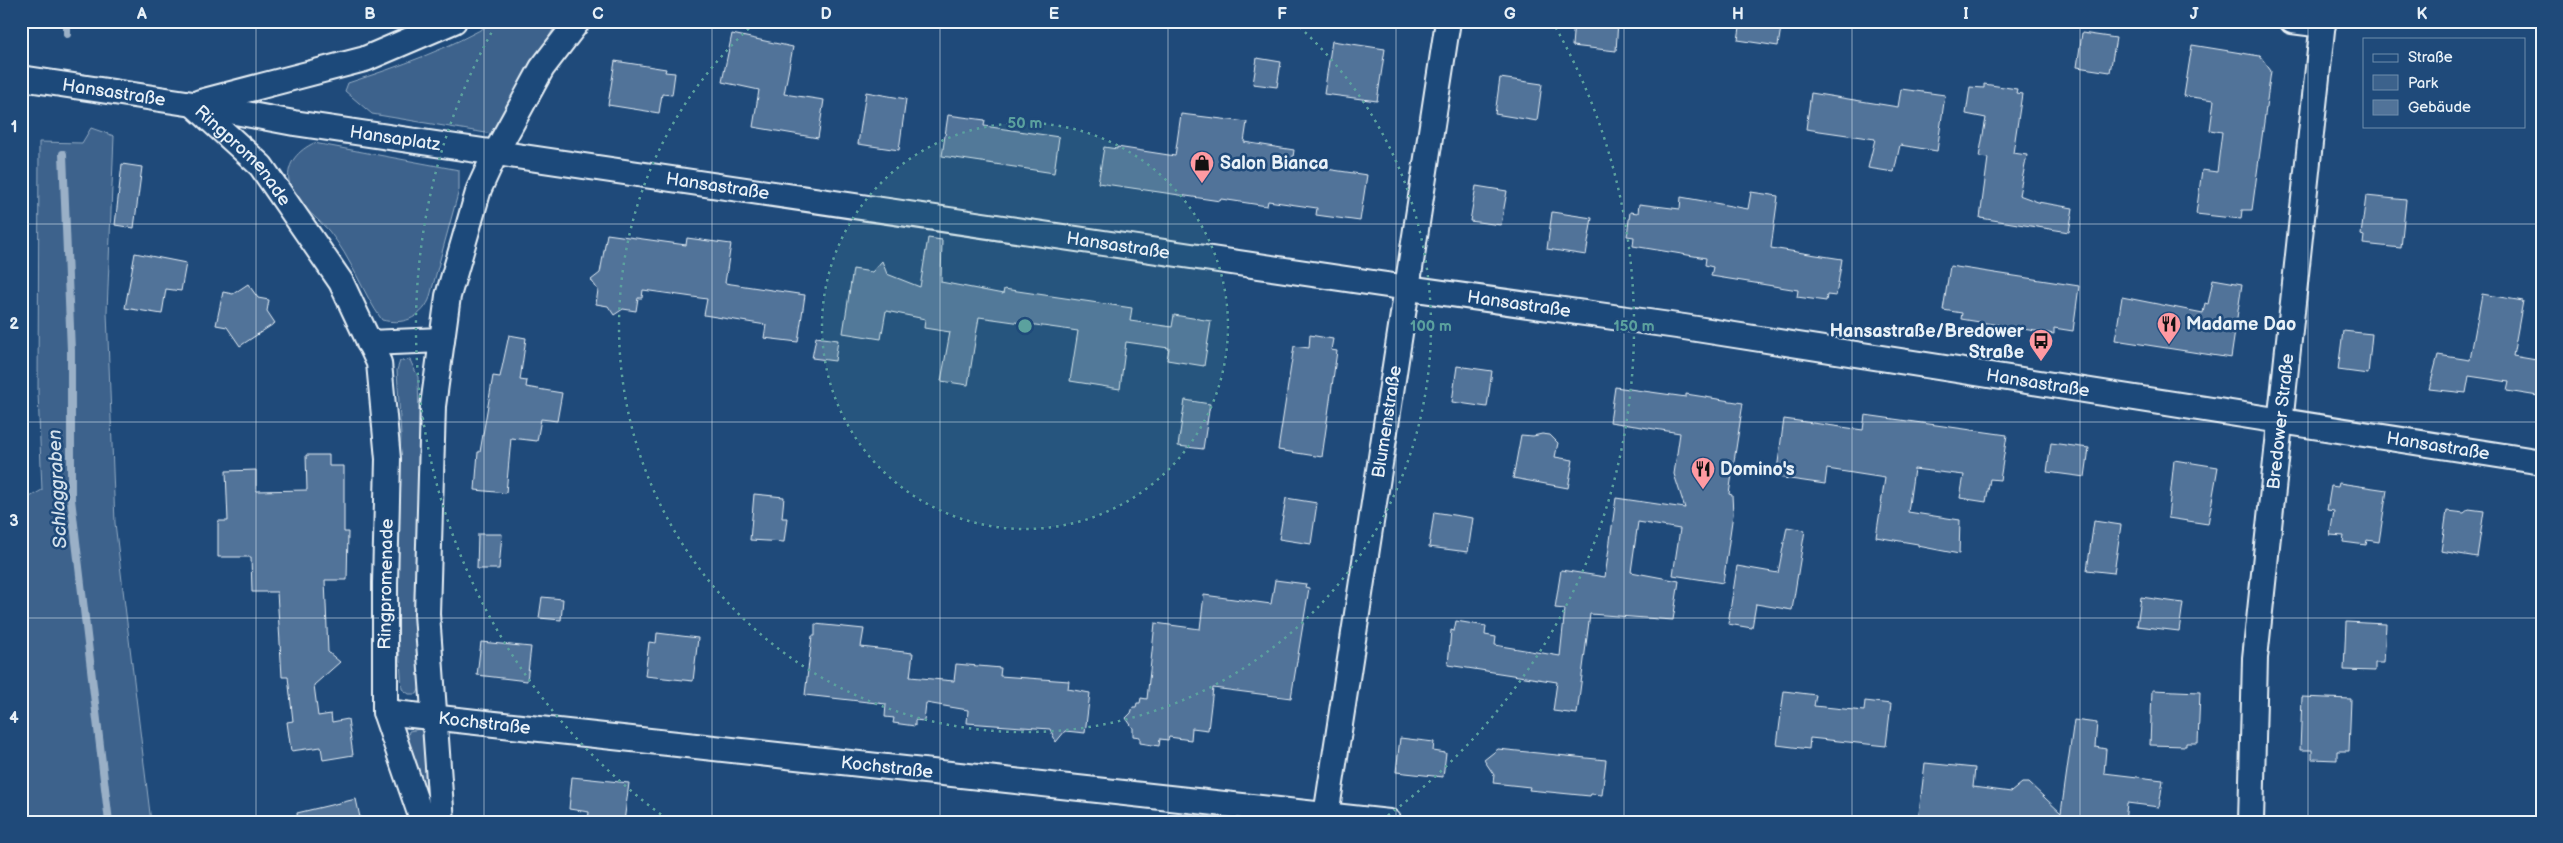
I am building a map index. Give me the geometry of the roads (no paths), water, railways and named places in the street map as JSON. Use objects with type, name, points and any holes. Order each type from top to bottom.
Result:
[{"type":"street","name":"Ringpromenade","points":[[193,104],[365,59],[454,21]]},
{"type":"street","points":[[442,822],[427,614],[433,406],[448,296],[479,189],[496,152],[542,68],[578,21]]},
{"type":"street","name":"Blumenstraße","points":[[1325,818],[1448,21]]},
{"type":"street","points":[[2292,21],[2323,23]]},
{"type":"street","name":"Bredower Straße","points":[[2251,822],[2255,658],[2323,23]]},
{"type":"street","name":"Hansastraße","points":[[21,78],[193,104],[294,123]]},
{"type":"street","name":"Ringpromenade","points":[[193,104],[261,166],[341,282],[379,363],[388,459],[385,583],[385,712],[423,822]]},
{"type":"street","name":"Hansaplatz","points":[[294,123],[496,152]]},
{"type":"street","name":"Hansastraße","points":[[496,152],[1693,329],[2542,462]]},
{"type":"street","points":[[370,343],[442,340]]},
{"type":"street","name":"Kochstraße","points":[[385,712],[435,716],[1325,818],[1389,822]]},
{"type":"waterway","name":"Schlaggraben","points":[[67,21],[67,34]]},
{"type":"waterway","name":"Schlaggraben","points":[[63,154],[71,351],[71,499],[109,822]]},
{"type":"place","name":"Salon Bianca","points":[[1202,184]]},
{"type":"place","name":"Madame Dao","points":[[2169,345]]},
{"type":"place","name":"Hansastraße/Bredower Straße","points":[[2041,362]]},
{"type":"place","name":"Domino's","points":[[1703,490]]}]
